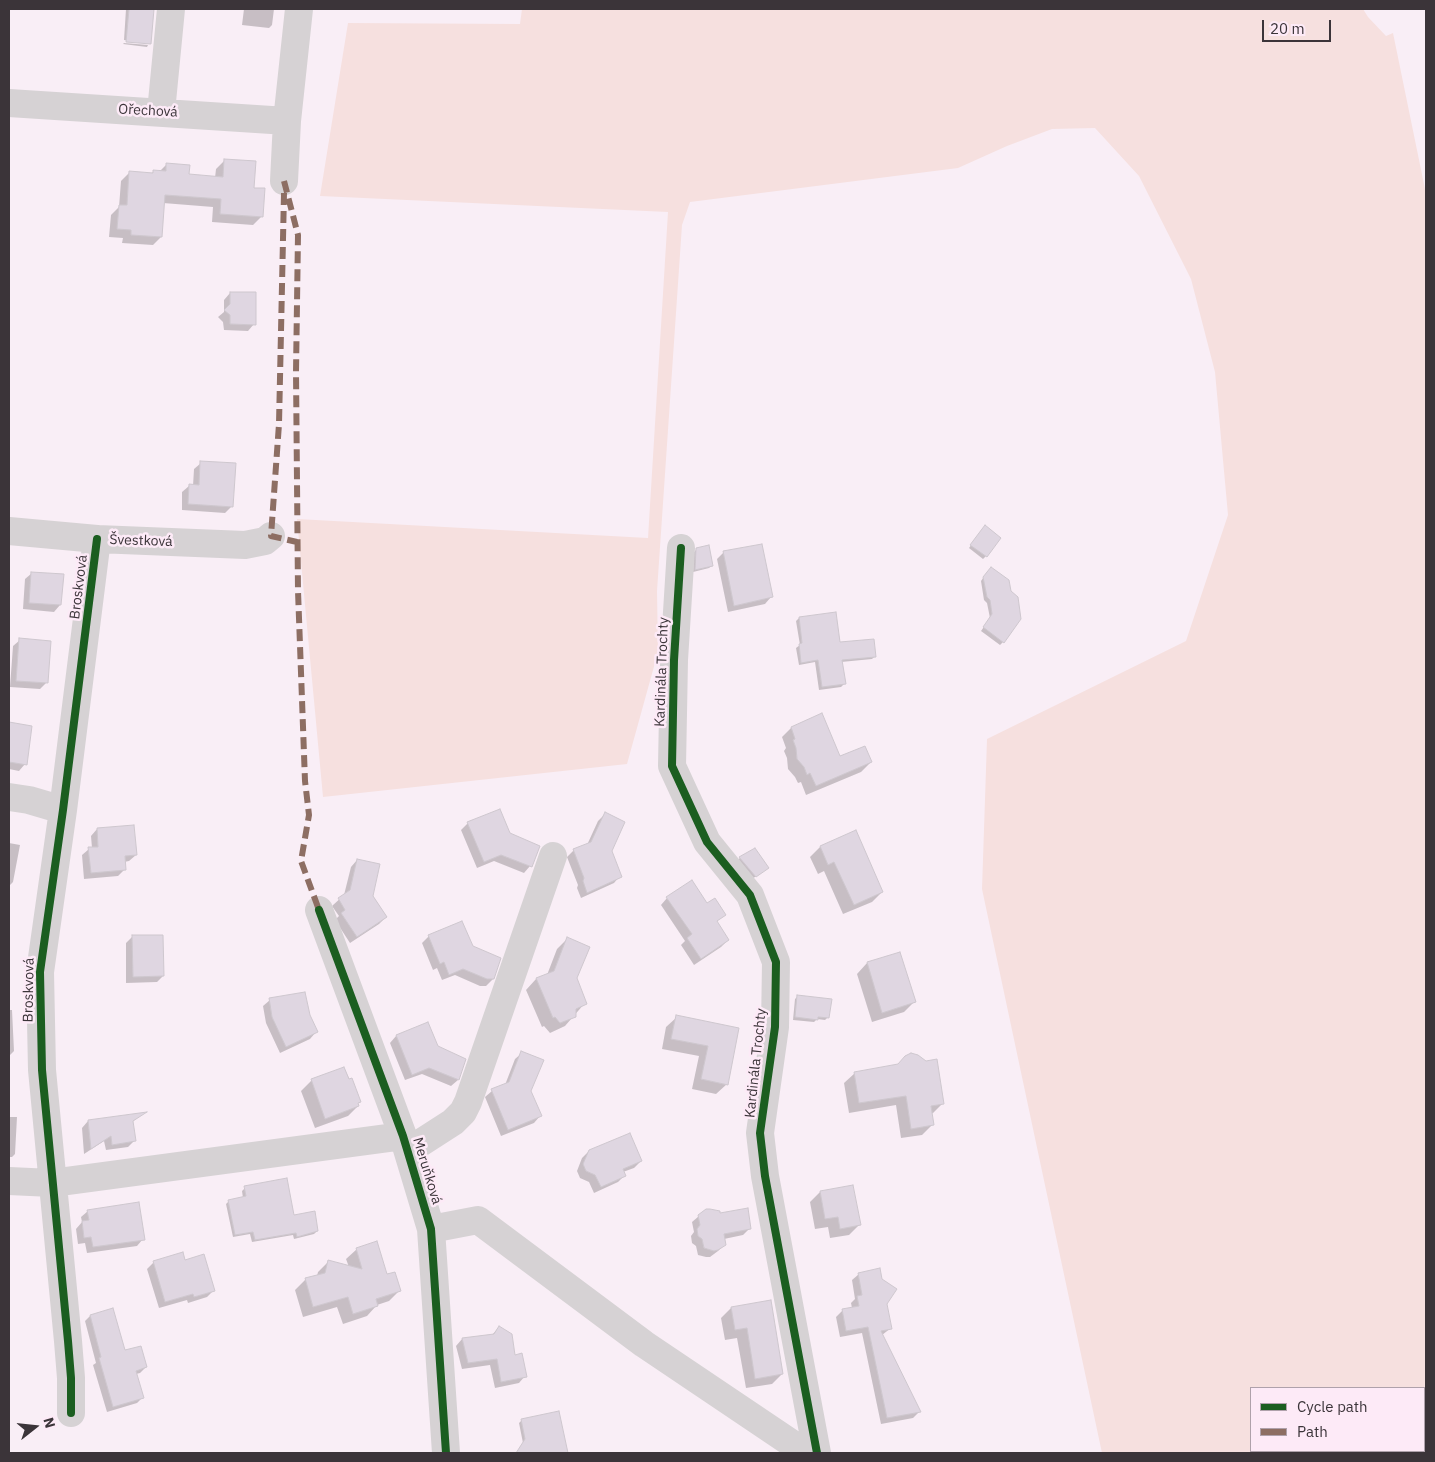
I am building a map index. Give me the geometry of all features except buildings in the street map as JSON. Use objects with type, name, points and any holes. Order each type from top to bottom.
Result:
[{"type":"street","points":[[161,112],[171,9]]},
{"type":"street","points":[[284,181],[287,120],[299,9]]},
{"type":"street","name":"Ořechová","points":[[9,103],[287,120]]},
{"type":"street","name":"Švestková","points":[[9,531],[98,539],[244,545],[265,541],[271,536]]},
{"type":"street","name":"Broskvová","points":[[71,1413],[68,1341],[42,1070],[40,972],[98,539]]},
{"type":"street","name":"Kardinála Trochty","points":[[681,548],[674,660],[672,766],[707,842],[750,895],[776,962],[775,1027],[760,1133],[766,1176],[817,1453]]},
{"type":"street","points":[[9,797],[29,800],[63,810]]},
{"type":"street","name":"Meruňková","points":[[406,1144],[453,1122],[463,1112],[553,856]]},
{"type":"street","name":"Meruňková","points":[[319,910],[406,1144],[431,1229],[446,1453]]},
{"type":"street","points":[[9,1181],[52,1183],[406,1144]]},
{"type":"street","points":[[431,1229],[478,1220],[644,1344],[806,1453]]},
{"type":"shaded area","points":[[522,9],[1363,9],[1386,36],[1393,33],[1426,194],[1426,1453],[1102,1453],[982,889],[987,739],[1186,641],[1228,515],[1215,372],[1191,279],[1139,176],[1095,128],[1052,129],[1007,146],[958,168],[690,202],[682,225],[657,591],[658,652],[627,764],[323,797],[297,519],[648,538],[668,212],[320,196],[348,23],[520,24]]},
{"type":"marked path","points":[[284,181],[298,235],[296,372],[298,591],[305,781],[309,815],[301,861],[319,910]]},
{"type":"marked path","points":[[284,193],[279,424],[271,536],[297,542]]},
{"type":"cycle path","points":[[71,1413],[68,1341],[42,1070],[40,972],[63,810],[97,539]]},
{"type":"cycle path","points":[[681,548],[674,660],[672,766],[707,842],[750,895],[776,962],[775,1027],[760,1133],[765,1176],[817,1453]]},
{"type":"cycle path","points":[[319,910],[403,1136],[431,1229],[446,1453]]}]
